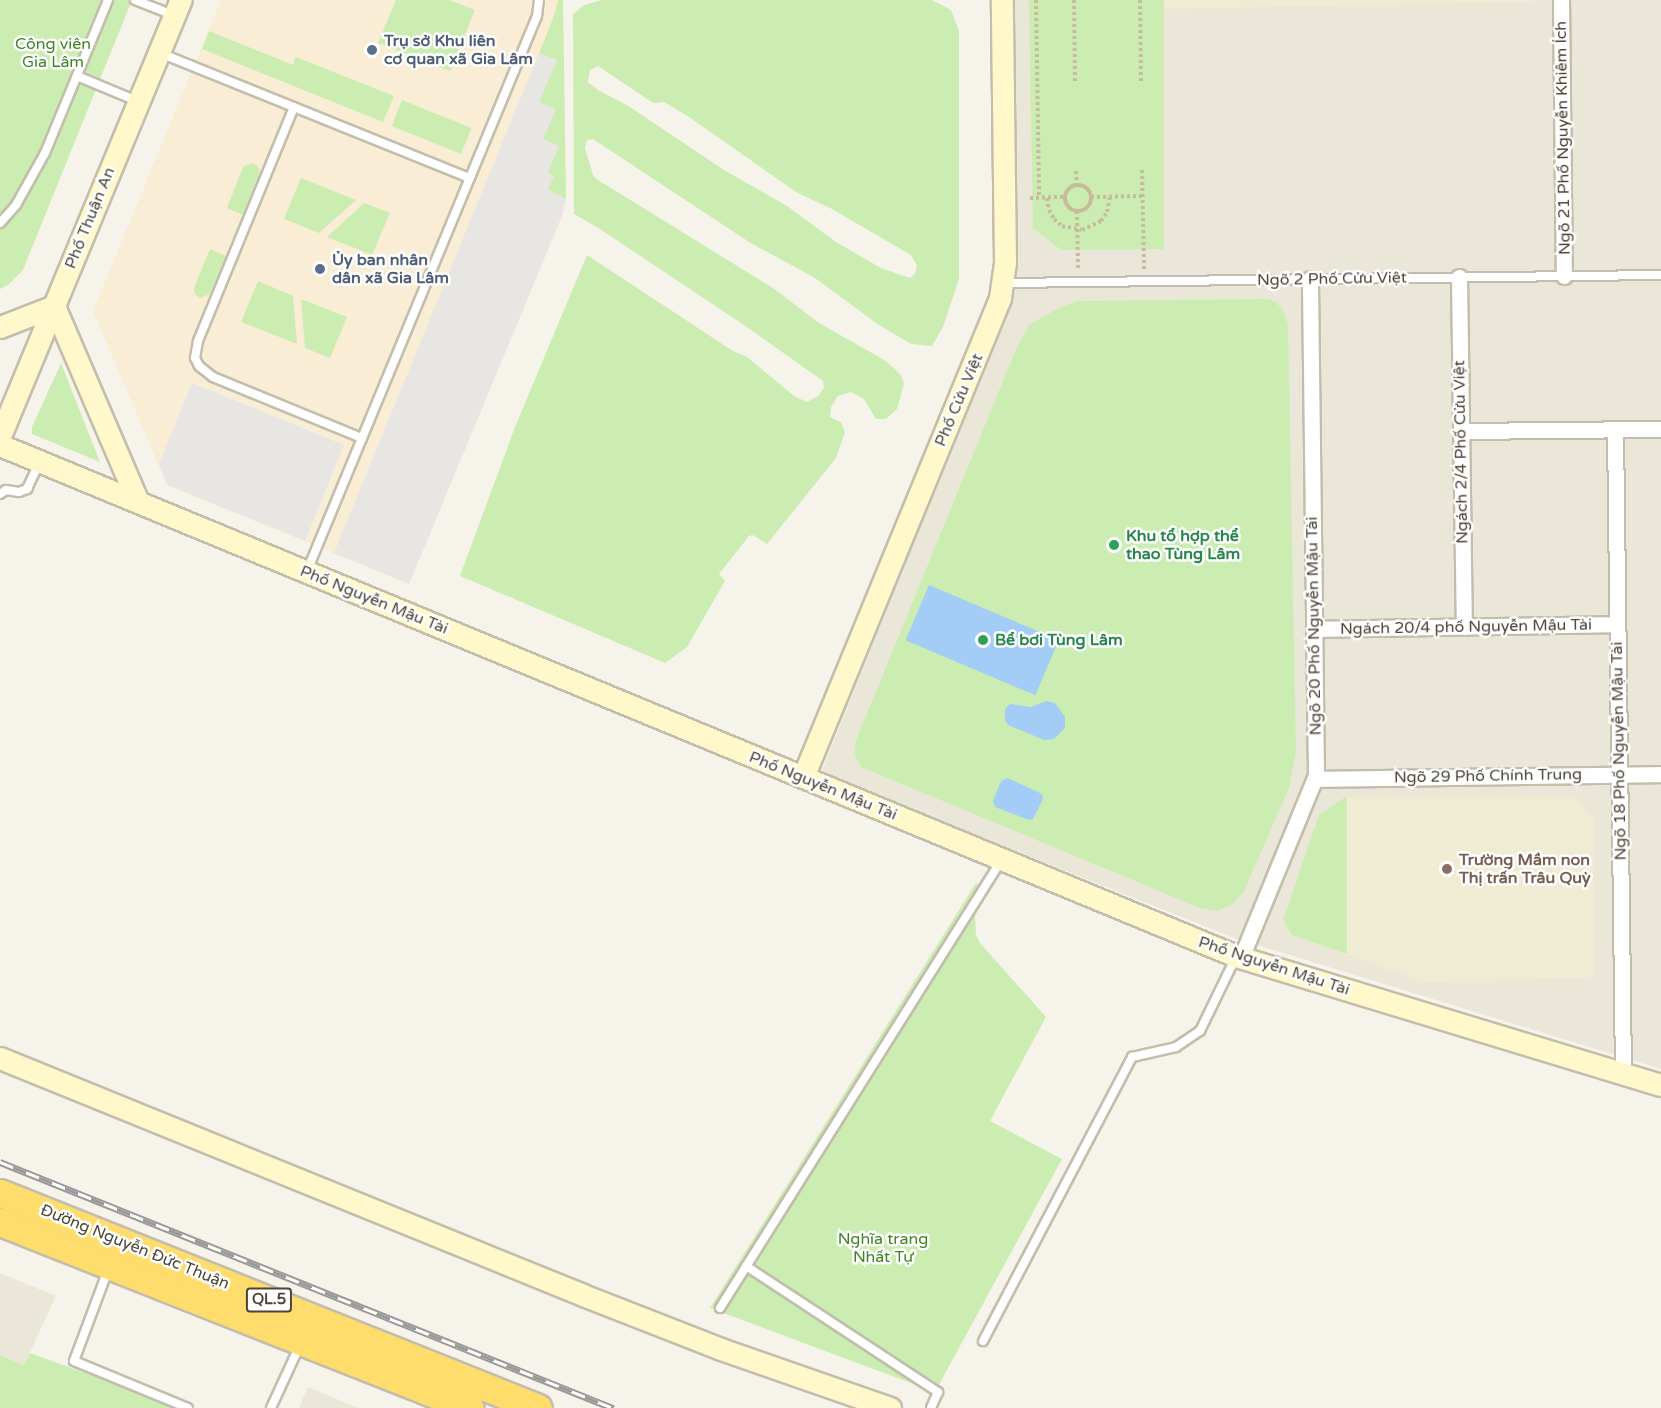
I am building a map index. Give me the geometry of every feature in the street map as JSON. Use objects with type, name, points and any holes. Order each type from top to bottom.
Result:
[{"type":"highway","name":"Đường Nguyễn Đức Thuận","points":[[0,1193],[340,1342],[470,1408]]},
{"type":"highway","name":"Đường Nguyễn Đức Thuận","points":[[0,1221],[302,1341],[340,1342],[538,1408]]},
{"type":"street","name":"Phố Cửu Việt","points":[[802,777],[994,314],[1003,284],[1002,0]]},
{"type":"street","name":"Ngõ 21 Phố Nguyễn Khiêm Ích","points":[[1561,0],[1564,276]]},
{"type":"street","name":"Phố Thuận An","points":[[0,436],[177,8]]},
{"type":"street","name":"Ngách 2/4 Phố Cửu Việt","points":[[1459,278],[1464,627]]},
{"type":"street","name":"Ngõ 20 Phố Nguyễn Mậu Tài","points":[[1239,957],[1315,779],[1310,279]]},
{"type":"street","points":[[0,327],[54,306],[138,502]]},
{"type":"street","name":"Ngõ 18 Phố Nguyễn Mậu Tài","points":[[1615,429],[1623,1074]]},
{"type":"street","points":[[1461,432],[1661,429]]},
{"type":"street","name":"Phố Nguyễn Mậu Tài","points":[[0,446],[1239,957],[1661,1085]]},
{"type":"street","name":"Ngách 20/4 phố Nguyễn Mậu Tài","points":[[1314,629],[1617,624]]},
{"type":"street","name":"Ngõ 29 Phố Chính Trung","points":[[1315,779],[1661,774]]},
{"type":"street","points":[[0,1058],[594,1300],[732,1353],[890,1408]]},
{"type":"lane","points":[[0,223],[16,206],[45,153],[108,0]]},
{"type":"lane","points":[[135,0],[177,8]]},
{"type":"lane","points":[[306,572],[537,16],[539,0]]},
{"type":"lane","points":[[159,52],[470,178]]},
{"type":"lane","points":[[77,76],[139,102]]},
{"type":"lane","points":[[294,107],[198,341],[195,358],[199,366],[213,377],[362,438]]},
{"type":"lane","name":"Ngõ 2 Phố Cửu Việt","points":[[1003,284],[1661,275]]},
{"type":"lane","points":[[0,494],[6,490],[19,492],[27,489],[39,462]]},
{"type":"lane","points":[[720,1308],[1002,860]]},
{"type":"lane","points":[[983,1341],[1132,1057],[1176,1047],[1200,1031],[1239,957]]},
{"type":"lane","points":[[110,1264],[74,1361],[188,1408]]},
{"type":"lane","points":[[746,1266],[938,1392],[931,1408]]},
{"type":"lane","points":[[271,1408],[302,1341]]},
{"type":"path","points":[[1036,0],[1039,198]]},
{"type":"path","points":[[1074,0],[1075,84]]},
{"type":"path","points":[[1140,0],[1141,83]]},
{"type":"path","points":[[1142,170],[1144,282]]},
{"type":"path","points":[[1076,171],[1077,185]]},
{"type":"path","points":[[1077,185],[1088,189],[1092,197],[1089,206],[1077,211],[1069,208],[1064,197],[1070,188],[1077,185]]},
{"type":"path","points":[[1092,197],[1142,196]]},
{"type":"path","points":[[1030,198],[1064,197]]},
{"type":"path","points":[[1047,198],[1049,210],[1054,219],[1062,226],[1077,230],[1093,227],[1101,221],[1107,212],[1110,197]]},
{"type":"path","points":[[1077,211],[1078,283]]},
{"type":"shaded area","points":[[221,0],[563,0],[566,199],[562,216],[409,584],[167,485],[93,311]]},
{"type":"shaded area","points":[[1009,0],[1661,0],[1661,1069],[1234,938],[821,773],[1011,300]]},
{"type":"shaded area","points":[[1164,0],[1537,0],[1537,1],[1164,9]]},
{"type":"shaded area","points":[[539,53],[557,60],[539,102],[556,109],[543,139],[559,146],[548,173],[554,176],[548,189],[566,199],[562,216],[409,584],[334,553]]},
{"type":"shaded area","points":[[192,383],[344,445],[305,541],[167,485],[159,464]]},
{"type":"shaded area","name":"Trường Mầm non Thị trấn Trâu Quỳ","points":[[1347,796],[1574,797],[1593,818],[1594,977],[1425,982],[1292,935],[1283,920],[1319,815]]},
{"type":"shaded area","points":[[0,1273],[56,1296],[24,1365],[0,1355]]},
{"type":"shaded area","points":[[308,1387],[358,1408],[299,1408]]},
{"type":"green space","name":"Công viên Gia Lâm","points":[[0,0],[132,0],[23,270],[8,285],[0,289]]},
{"type":"green space","points":[[396,0],[449,0],[475,10],[450,71],[378,43]]},
{"type":"green space","points":[[558,0],[563,0],[566,199],[548,190],[539,102],[539,53]]},
{"type":"green space","points":[[602,0],[932,0],[951,10],[959,31],[959,279],[943,327],[932,346],[911,344],[879,325],[815,278],[749,242],[593,139],[587,140],[585,148],[593,175],[598,180],[773,288],[819,323],[886,361],[901,375],[904,384],[897,409],[886,419],[876,419],[864,399],[851,392],[838,396],[831,407],[830,417],[841,422],[845,432],[836,458],[767,544],[753,535],[749,536],[719,574],[725,581],[687,647],[665,663],[460,576],[515,427],[587,255],[733,351],[747,357],[794,396],[807,402],[818,396],[824,388],[823,381],[744,325],[574,214],[573,14],[584,5]],"holes":[[[598,66],[653,103],[664,102],[796,192],[832,209],[911,255],[917,266],[915,274],[910,278],[881,268],[836,242],[787,206],[724,170],[630,107],[598,90],[588,82],[590,70]]]},
{"type":"green space","points":[[1029,0],[1164,0],[1164,249],[1061,250],[1033,228]]},
{"type":"green space","points":[[209,31],[293,65],[296,57],[394,96],[383,122],[202,49]]},
{"type":"green space","points":[[402,100],[472,128],[461,154],[392,126]]},
{"type":"green space","points":[[251,163],[257,165],[260,172],[243,215],[227,208],[243,167]]},
{"type":"green space","points":[[301,178],[356,200],[319,233],[284,219]]},
{"type":"green space","points":[[364,203],[390,213],[372,255],[327,237]]},
{"type":"green space","points":[[210,249],[226,256],[210,294],[200,298],[195,294],[194,288]]},
{"type":"green space","points":[[258,281],[293,296],[297,344],[241,322]]},
{"type":"green space","points":[[301,299],[347,317],[330,358],[305,348]]},
{"type":"green space","name":"Khu tổ hợp thể thao Tùng Lâm","points":[[1269,299],[1278,304],[1285,314],[1288,327],[1296,752],[1289,788],[1244,891],[1233,904],[1217,911],[1200,908],[861,767],[855,755],[855,743],[1017,347],[1029,325],[1077,301]]},
{"type":"green space","points":[[61,363],[100,462],[32,434],[32,427]]},
{"type":"green space","points":[[1347,796],[1347,954],[1292,935],[1283,920],[1319,815]]},
{"type":"green space","name":"Nghĩa trang Nhất Tự","points":[[976,883],[989,890],[975,915],[976,935],[980,943],[1046,1017],[990,1121],[1062,1159],[935,1392],[710,1308]]},
{"type":"green space","points":[[30,1353],[181,1408],[0,1408],[0,1355],[24,1365]]},
{"type":"water","name":"Bể bơi Tùng Lâm","points":[[929,585],[1059,640],[1035,695],[906,640]]},
{"type":"water","points":[[1046,701],[1055,703],[1065,717],[1065,728],[1054,739],[1044,740],[1008,725],[1005,720],[1005,709],[1010,704],[1031,707]]},
{"type":"water","points":[[1007,778],[1042,794],[1043,799],[1033,819],[1029,820],[995,807],[993,801],[1001,781]]},
{"type":"railway","points":[[0,1162],[613,1408]]},
{"type":"place","name":"Trụ sở Khu liên cơ quan xã Gia Lâm","points":[[372,50]]},
{"type":"place","name":"Ủy ban nhân dân xã Gia Lâm","points":[[320,269]]},
{"type":"place","name":"Khu tổ hợp thể thao Tùng Lâm","points":[[1114,545]]},
{"type":"place","name":"Bể bơi Tùng Lâm","points":[[983,640]]},
{"type":"place","name":"Trường Mầm non Thị trấn Trâu Quỳ","points":[[1447,869]]}]
